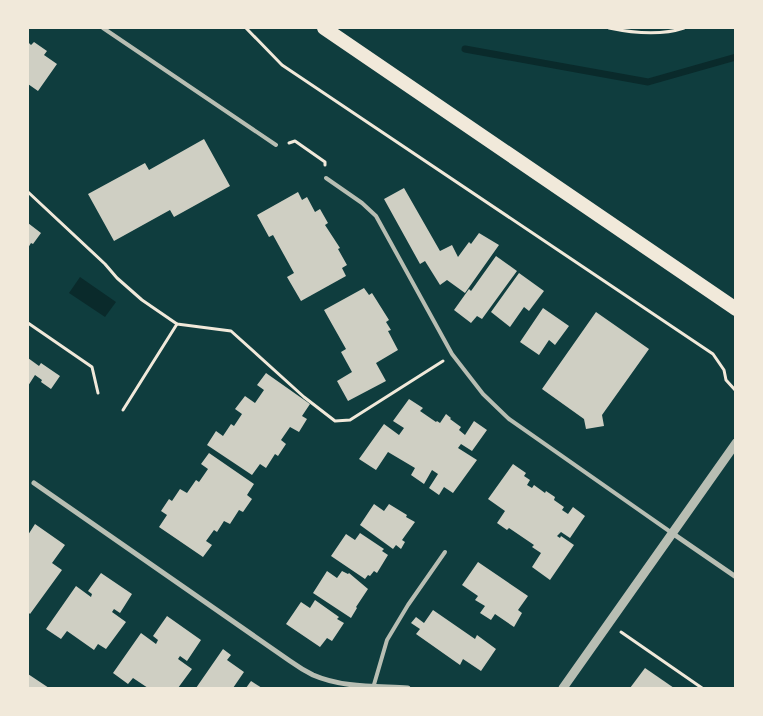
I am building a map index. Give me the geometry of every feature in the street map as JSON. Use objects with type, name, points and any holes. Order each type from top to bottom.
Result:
[{"type":"highway","points":[[324,28],[736,309]]},
{"type":"street","points":[[563,688],[736,443]]},
{"type":"street","points":[[34,483],[297,666],[331,681],[373,687],[408,688]]},
{"type":"street","points":[[672,533],[736,577]]},
{"type":"lane","points":[[103,28],[276,145]]},
{"type":"lane","points":[[326,178],[362,203],[376,216],[452,354],[474,385],[509,419],[672,533]]},
{"type":"lane","points":[[373,687],[387,640],[445,552]]},
{"type":"path","points":[[246,28],[282,65],[713,354],[724,370],[726,380],[736,392]]},
{"type":"path","points":[[609,28],[636,34],[684,28]]},
{"type":"path","points":[[276,145],[295,141],[325,162],[326,178]]},
{"type":"path","points":[[28,192],[142,300],[177,324],[231,331],[304,397],[336,420],[350,420],[452,354]]},
{"type":"path","points":[[28,323],[92,367],[98,393]]},
{"type":"path","points":[[123,410],[177,324]]},
{"type":"path","points":[[636,642],[702,688]]},
{"type":"water","points":[[80,277],[116,302],[105,317],[69,293]]},
{"type":"building","points":[[28,42],[31,45],[34,42],[47,51],[44,55],[57,64],[38,91],[28,84]]},
{"type":"building","points":[[204,139],[230,186],[174,217],[170,210],[114,241],[88,194],[145,163],[149,170]]},
{"type":"building","points":[[404,188],[440,251],[452,245],[458,257],[469,242],[471,244],[479,233],[499,245],[465,293],[447,280],[440,285],[425,261],[420,264],[384,199]]},
{"type":"building","points":[[298,192],[302,200],[307,197],[315,212],[320,209],[328,223],[325,225],[340,248],[338,249],[347,265],[342,268],[346,276],[301,301],[287,277],[294,273],[273,235],[269,237],[257,215]]},
{"type":"building","points":[[28,223],[41,233],[28,248]]},
{"type":"building","points":[[496,256],[517,271],[482,319],[477,316],[471,323],[454,310],[469,289],[471,291]]},
{"type":"building","points":[[519,273],[544,291],[529,311],[524,307],[510,327],[491,312]]},
{"type":"building","points":[[364,288],[369,295],[372,293],[389,320],[386,322],[391,330],[388,331],[398,350],[376,363],[386,381],[348,401],[337,381],[352,372],[341,352],[346,349],[324,310]]},
{"type":"building","points":[[543,308],[569,326],[555,345],[549,340],[539,355],[520,342]]},
{"type":"building","points":[[596,312],[649,349],[602,415],[604,426],[586,429],[584,419],[542,389]]},
{"type":"building","points":[[28,358],[39,366],[41,363],[60,376],[51,389],[35,375],[28,386]]},
{"type":"building","points":[[266,373],[310,404],[302,416],[307,419],[299,432],[290,427],[281,440],[286,444],[278,456],[275,454],[266,468],[260,464],[252,475],[207,445],[216,431],[223,436],[231,424],[234,426],[242,414],[235,409],[245,396],[255,403],[264,390],[257,385]]},
{"type":"building","points":[[409,399],[423,408],[420,411],[436,422],[440,423],[446,414],[461,427],[459,430],[465,435],[474,421],[487,430],[472,451],[461,444],[458,448],[477,460],[453,493],[444,487],[439,495],[429,488],[438,474],[432,470],[424,484],[411,475],[415,468],[388,452],[376,470],[359,459],[384,424],[399,435],[404,428],[393,421]]},
{"type":"building","points":[[209,453],[254,484],[247,495],[252,499],[243,512],[239,510],[230,524],[224,521],[217,532],[214,530],[206,541],[212,545],[203,557],[159,527],[167,515],[161,511],[169,499],[172,501],[180,489],[187,493],[196,480],[199,482],[208,469],[201,464]]},
{"type":"building","points":[[513,464],[526,473],[524,476],[530,480],[527,485],[532,488],[534,485],[555,497],[554,500],[564,507],[562,510],[568,514],[573,507],[585,516],[570,538],[561,532],[557,536],[560,538],[561,536],[574,545],[550,580],[532,567],[541,553],[532,547],[534,545],[509,528],[507,530],[497,523],[505,511],[488,499]]},
{"type":"building","points":[[374,504],[384,511],[389,504],[415,522],[402,540],[405,542],[401,549],[396,545],[393,549],[360,525]]},
{"type":"building","points":[[35,524],[65,545],[52,563],[62,570],[30,614],[28,612],[28,535]]},
{"type":"building","points":[[360,533],[384,549],[382,551],[388,555],[377,573],[374,571],[365,579],[331,556],[346,534],[355,540]]},
{"type":"building","points":[[478,562],[528,596],[518,610],[522,613],[514,627],[495,614],[491,620],[480,613],[485,606],[475,600],[478,596],[462,585]]},
{"type":"building","points":[[327,571],[337,578],[342,571],[349,573],[368,589],[351,618],[313,593]]},
{"type":"building","points":[[101,573],[132,594],[120,613],[114,609],[112,612],[126,622],[106,649],[98,644],[94,650],[67,631],[61,639],[46,629],[76,586],[91,597],[92,594],[88,591]]},
{"type":"building","points":[[315,600],[339,617],[337,619],[344,623],[332,641],[327,638],[320,647],[286,624],[301,602],[310,608]]},
{"type":"building","points":[[433,610],[475,639],[477,635],[496,649],[481,671],[463,659],[460,665],[416,634],[420,629],[411,623],[416,617],[424,623]]},
{"type":"building","points":[[167,616],[201,640],[187,661],[180,656],[178,659],[192,669],[178,688],[148,688],[133,678],[128,684],[113,673],[141,633],[156,644],[158,640],[153,636]]},
{"type":"building","points":[[223,649],[231,655],[227,660],[244,672],[233,688],[196,688]]},
{"type":"building","points":[[645,668],[674,688],[630,688]]},
{"type":"building","points":[[28,674],[49,688],[28,688]]},
{"type":"building","points":[[251,681],[262,688],[246,688]]},
{"type":"waterway","points":[[465,49],[648,82],[736,57]]}]
